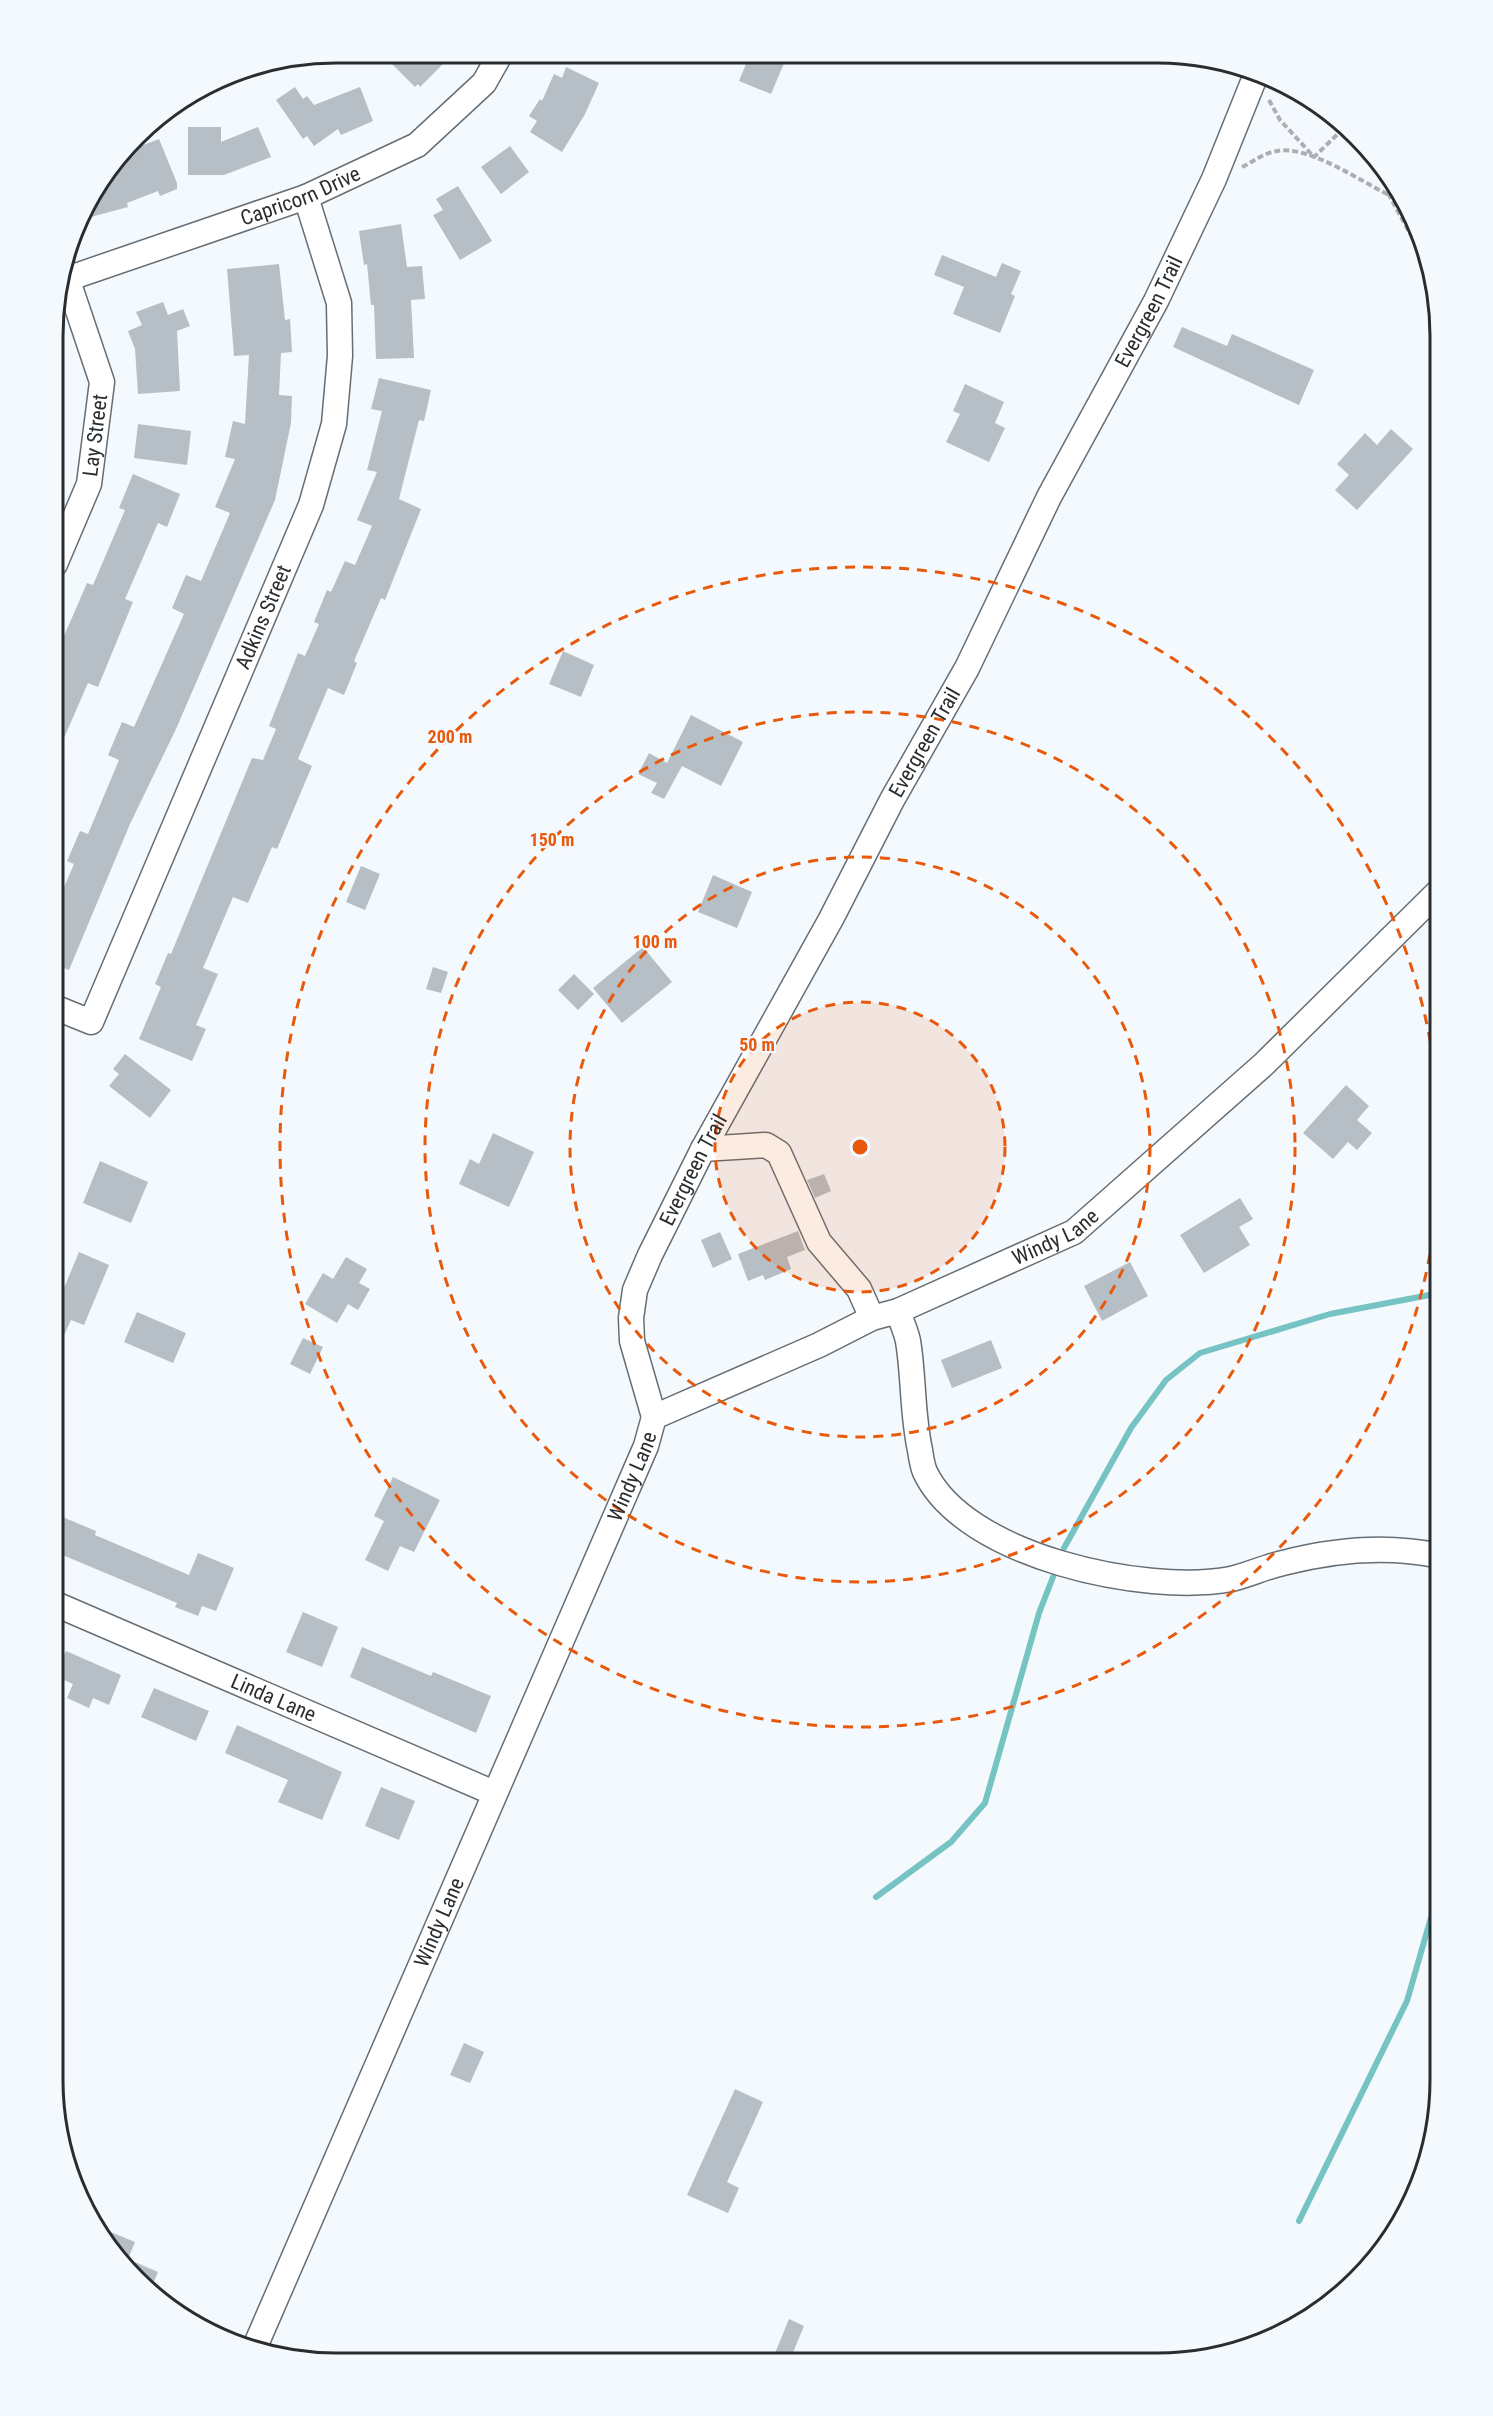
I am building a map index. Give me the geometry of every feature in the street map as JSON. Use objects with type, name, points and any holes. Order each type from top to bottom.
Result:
[{"type":"street","name":"Capricorn Drive","points":[[70,274],[306,197],[417,145],[484,83],[495,63]]},
{"type":"street","name":"Evergreen Trail","points":[[654,1417],[632,1341],[631,1317],[635,1290],[703,1149],[831,919],[892,800],[967,668],[1049,497],[1156,301],[1214,179],[1253,81]]},
{"type":"street","name":"Adkins Street","points":[[63,1011],[91,1022],[311,505],[334,424],[340,356],[339,303],[306,197]]},
{"type":"street","name":"Lay Street","points":[[63,545],[89,484],[102,382],[68,286]]},
{"type":"street","name":"Windy Lane","points":[[257,2341],[646,1446],[654,1417],[872,1318],[898,1311],[1074,1232],[1264,1064],[1430,900]]},
{"type":"street","points":[[703,1149],[766,1145],[779,1153],[819,1242],[859,1289],[872,1318]]},
{"type":"street","points":[[898,1311],[908,1341],[914,1419],[924,1471],[940,1494],[965,1520],[1029,1554],[1099,1574],[1174,1583],[1231,1579],[1284,1562],[1370,1550],[1398,1549],[1430,1554]]},
{"type":"street","name":"Linda Lane","points":[[63,1607],[494,1793]]},
{"type":"path","points":[[1262,84],[1280,120],[1314,157]]},
{"type":"path","points":[[1314,157],[1339,133]]},
{"type":"path","points":[[1214,179],[1275,151],[1290,149],[1314,157],[1389,195],[1408,231]]},
{"type":"building","points":[[391,63],[443,64],[420,87],[418,84],[415,87]]},
{"type":"building","points":[[746,63],[784,63],[771,94],[739,81]]},
{"type":"building","points":[[566,67],[599,83],[585,114],[562,152],[530,132],[537,121],[529,116],[540,99],[542,101],[554,74],[562,78]]},
{"type":"building","points":[[295,87],[303,99],[307,96],[314,105],[360,87],[373,121],[341,135],[338,129],[314,146],[307,136],[303,139],[276,100]]},
{"type":"building","points":[[188,127],[221,127],[221,142],[258,127],[271,157],[224,175],[188,175]]},
{"type":"building","points":[[159,139],[177,183],[177,189],[160,196],[158,191],[127,203],[128,207],[91,217],[119,170],[140,146]]},
{"type":"building","points":[[510,146],[529,172],[501,194],[481,167]]},
{"type":"building","points":[[458,186],[492,241],[460,260],[433,215],[443,210],[436,199]]},
{"type":"building","points":[[401,224],[407,267],[422,266],[425,299],[411,300],[414,358],[376,359],[374,305],[371,305],[367,264],[364,265],[359,231]]},
{"type":"building","points":[[942,255],[996,277],[1002,263],[1021,271],[1011,294],[1015,296],[1000,333],[953,314],[964,287],[934,275]]},
{"type":"building","points":[[279,264],[285,320],[290,319],[292,352],[281,353],[279,395],[292,396],[291,423],[275,500],[176,729],[130,824],[69,970],[63,968],[63,889],[74,864],[67,861],[80,831],[88,834],[119,760],[108,755],[122,722],[134,727],[184,614],[172,608],[186,575],[201,581],[230,513],[215,507],[235,459],[225,457],[233,421],[245,424],[249,355],[234,356],[227,269]]},
{"type":"building","points":[[163,302],[168,315],[183,309],[190,326],[177,331],[180,391],[138,394],[135,349],[128,331],[142,325],[136,312]]},
{"type":"building","points":[[1182,327],[1227,346],[1232,334],[1314,370],[1299,405],[1173,347]]},
{"type":"building","points":[[379,378],[431,390],[424,421],[419,420],[399,499],[421,509],[385,600],[381,598],[354,661],[357,663],[344,695],[328,688],[298,759],[312,766],[277,849],[272,847],[248,903],[233,897],[203,968],[218,974],[196,1025],[206,1029],[192,1061],[139,1039],[161,987],[155,984],[168,953],[171,954],[252,758],[263,760],[276,729],[269,726],[298,653],[305,656],[319,624],[314,622],[327,590],[331,592],[345,561],[355,565],[372,526],[357,520],[377,472],[367,470],[382,411],[371,409]]},
{"type":"building","points":[[965,384],[1004,402],[995,423],[1005,428],[989,462],[946,442],[960,414],[953,411]]},
{"type":"building","points":[[138,424],[191,431],[187,465],[134,458]]},
{"type":"building","points":[[1391,429],[1413,449],[1357,510],[1335,490],[1349,475],[1337,464],[1365,433],[1377,445]]},
{"type":"building","points":[[133,474],[180,494],[167,527],[158,523],[125,599],[133,602],[98,687],[88,683],[63,740],[63,638],[87,583],[93,585],[125,510],[119,508]]},
{"type":"building","points":[[563,651],[594,665],[581,697],[549,684]]},
{"type":"building","points":[[691,715],[743,742],[721,786],[682,766],[664,799],[651,793],[657,783],[638,774],[649,753],[667,763]]},
{"type":"building","points":[[361,866],[380,874],[365,910],[346,902]]},
{"type":"building","points":[[713,875],[752,892],[737,928],[698,912]]},
{"type":"building","points":[[643,947],[672,982],[622,1023],[593,988]]},
{"type":"building","points":[[433,967],[448,972],[441,993],[426,989]]},
{"type":"building","points":[[574,974],[594,994],[578,1010],[558,990]]},
{"type":"building","points":[[125,1054],[171,1090],[150,1118],[109,1086],[119,1074],[113,1069]]},
{"type":"building","points":[[1346,1085],[1369,1106],[1357,1120],[1372,1133],[1357,1150],[1348,1142],[1333,1159],[1303,1133]]},
{"type":"building","points":[[493,1133],[534,1152],[509,1207],[459,1184],[470,1159],[479,1164]]},
{"type":"building","points":[[100,1161],[148,1182],[131,1223],[83,1203]]},
{"type":"building","points":[[824,1174],[831,1191],[815,1198],[807,1180]]},
{"type":"building","points":[[1240,1198],[1253,1219],[1239,1227],[1250,1245],[1204,1273],[1180,1235]]},
{"type":"building","points":[[798,1231],[805,1250],[787,1257],[791,1269],[765,1280],[763,1275],[748,1281],[738,1254]]},
{"type":"building","points":[[720,1232],[732,1259],[713,1268],[701,1240]]},
{"type":"building","points":[[79,1252],[109,1265],[84,1325],[71,1320],[63,1338],[63,1290]]},
{"type":"building","points":[[346,1257],[367,1269],[359,1283],[370,1289],[358,1310],[348,1304],[337,1323],[305,1304],[323,1273],[333,1279]]},
{"type":"building","points":[[1130,1262],[1148,1296],[1102,1321],[1084,1286]]},
{"type":"building","points":[[137,1312],[186,1333],[173,1363],[124,1342]]},
{"type":"building","points":[[303,1338],[323,1347],[310,1374],[290,1364]]},
{"type":"building","points":[[991,1340],[1002,1368],[952,1388],[941,1360]]},
{"type":"building","points":[[393,1477],[440,1500],[414,1552],[400,1546],[388,1571],[365,1560],[384,1521],[374,1516]]},
{"type":"building","points":[[63,1517],[96,1531],[95,1535],[189,1575],[198,1553],[234,1568],[216,1611],[202,1606],[198,1616],[175,1607],[177,1603],[63,1555]]},
{"type":"building","points":[[303,1612],[338,1627],[322,1667],[286,1652]]},
{"type":"building","points":[[362,1647],[431,1676],[433,1672],[491,1696],[476,1733],[350,1677]]},
{"type":"building","points":[[66,1651],[121,1675],[109,1705],[93,1698],[89,1708],[67,1698],[73,1684],[63,1680],[63,1658]]},
{"type":"building","points":[[154,1688],[209,1711],[196,1741],[141,1717]]},
{"type":"building","points":[[237,1725],[342,1772],[322,1820],[278,1802],[288,1780],[225,1753]]},
{"type":"building","points":[[381,1787],[415,1801],[399,1840],[365,1826]]},
{"type":"building","points":[[464,2043],[484,2052],[470,2083],[450,2075]]},
{"type":"building","points":[[735,2089],[763,2102],[727,2182],[739,2188],[728,2213],[687,2195]]},
{"type":"building","points":[[109,2231],[135,2242],[129,2257]]},
{"type":"building","points":[[131,2260],[158,2272],[153,2283]]},
{"type":"building","points":[[789,2319],[804,2326],[793,2353],[775,2353]]},
{"type":"waterway","points":[[1064,1548],[1131,1428],[1166,1380],[1200,1353],[1330,1314],[1430,1295]]},
{"type":"waterway","points":[[876,1897],[951,1842],[985,1803],[1039,1613],[1053,1577]]},
{"type":"waterway","points":[[1299,2221],[1407,2001],[1430,1921]]}]
